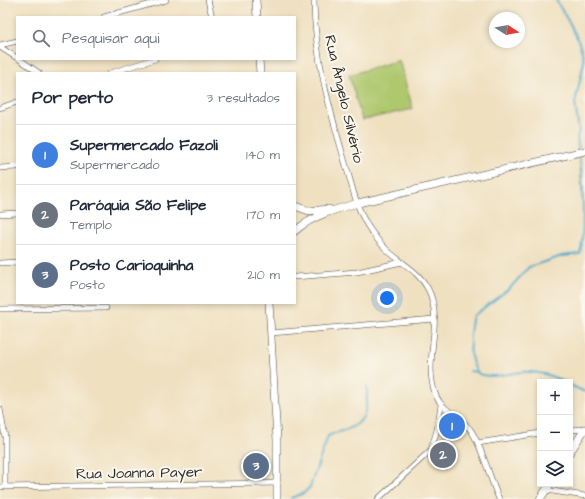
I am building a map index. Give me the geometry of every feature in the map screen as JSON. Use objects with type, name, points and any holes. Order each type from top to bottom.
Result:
[{"type":"main road","points":[[256,0],[257,16]]},
{"type":"main road","points":[[259,60],[260,72]]},
{"type":"main road","points":[[296,230],[310,220],[339,208],[585,151]]},
{"type":"main road","points":[[296,206],[309,211],[339,208]]},
{"type":"main road","points":[[269,305],[272,333],[277,440],[277,499]]},
{"type":"main road","points":[[571,451],[585,429]]},
{"type":"main road","points":[[540,499],[548,487]]},
{"type":"street","points":[[108,16],[166,0]]},
{"type":"street","points":[[208,0],[212,16]]},
{"type":"street","name":"Rua Ângelo Silvério","points":[[314,0],[317,51],[337,136],[364,220],[386,250],[411,268],[427,288],[433,302],[434,319],[431,372],[433,390],[441,405]]},
{"type":"street","points":[[0,46],[16,41]]},
{"type":"street","points":[[0,46],[16,57]]},
{"type":"street","points":[[21,60],[38,72]]},
{"type":"street","points":[[113,72],[152,60]]},
{"type":"street","points":[[0,108],[16,102]]},
{"type":"street","points":[[0,168],[16,167]]},
{"type":"street","points":[[0,214],[16,213]]},
{"type":"street","points":[[0,262],[16,262]]},
{"type":"street","points":[[296,277],[357,272],[402,262]]},
{"type":"street","points":[[0,309],[106,308]]},
{"type":"street","points":[[272,333],[434,319]]},
{"type":"street","points":[[378,499],[430,450],[437,430],[441,405],[462,421],[470,430],[478,443],[499,499]]},
{"type":"street","points":[[0,409],[0,415],[6,437],[3,487]]},
{"type":"street","points":[[573,430],[585,429]]},
{"type":"street","points":[[478,443],[537,433]]},
{"type":"street","name":"Rua Joanna Payer","points":[[3,487],[278,483]]},
{"type":"street","points":[[548,487],[585,496]]},
{"type":"green space","points":[[399,60],[413,109],[362,120],[349,75]]},
{"type":"waterway","points":[[556,0],[577,38],[584,62],[575,103],[579,131],[577,138],[579,151]]},
{"type":"waterway","points":[[558,379],[549,375],[533,372],[496,376],[479,374],[472,362],[470,338],[473,316],[510,288],[529,267],[562,256],[580,254],[583,233],[583,205],[579,155]]},
{"type":"waterway","points":[[469,371],[477,372]]},
{"type":"waterway","points":[[573,386],[585,392]]},
{"type":"waterway","points":[[291,498],[304,493],[310,487],[328,436],[352,427],[361,420],[366,410],[367,387]]},
{"type":"place","name":"Supermercado Fazoli","points":[[452,426]]},
{"type":"place","name":"Paróquia São Felipe","points":[[443,455]]},
{"type":"place","name":"Posto Carioquinha","points":[[256,466]]}]
